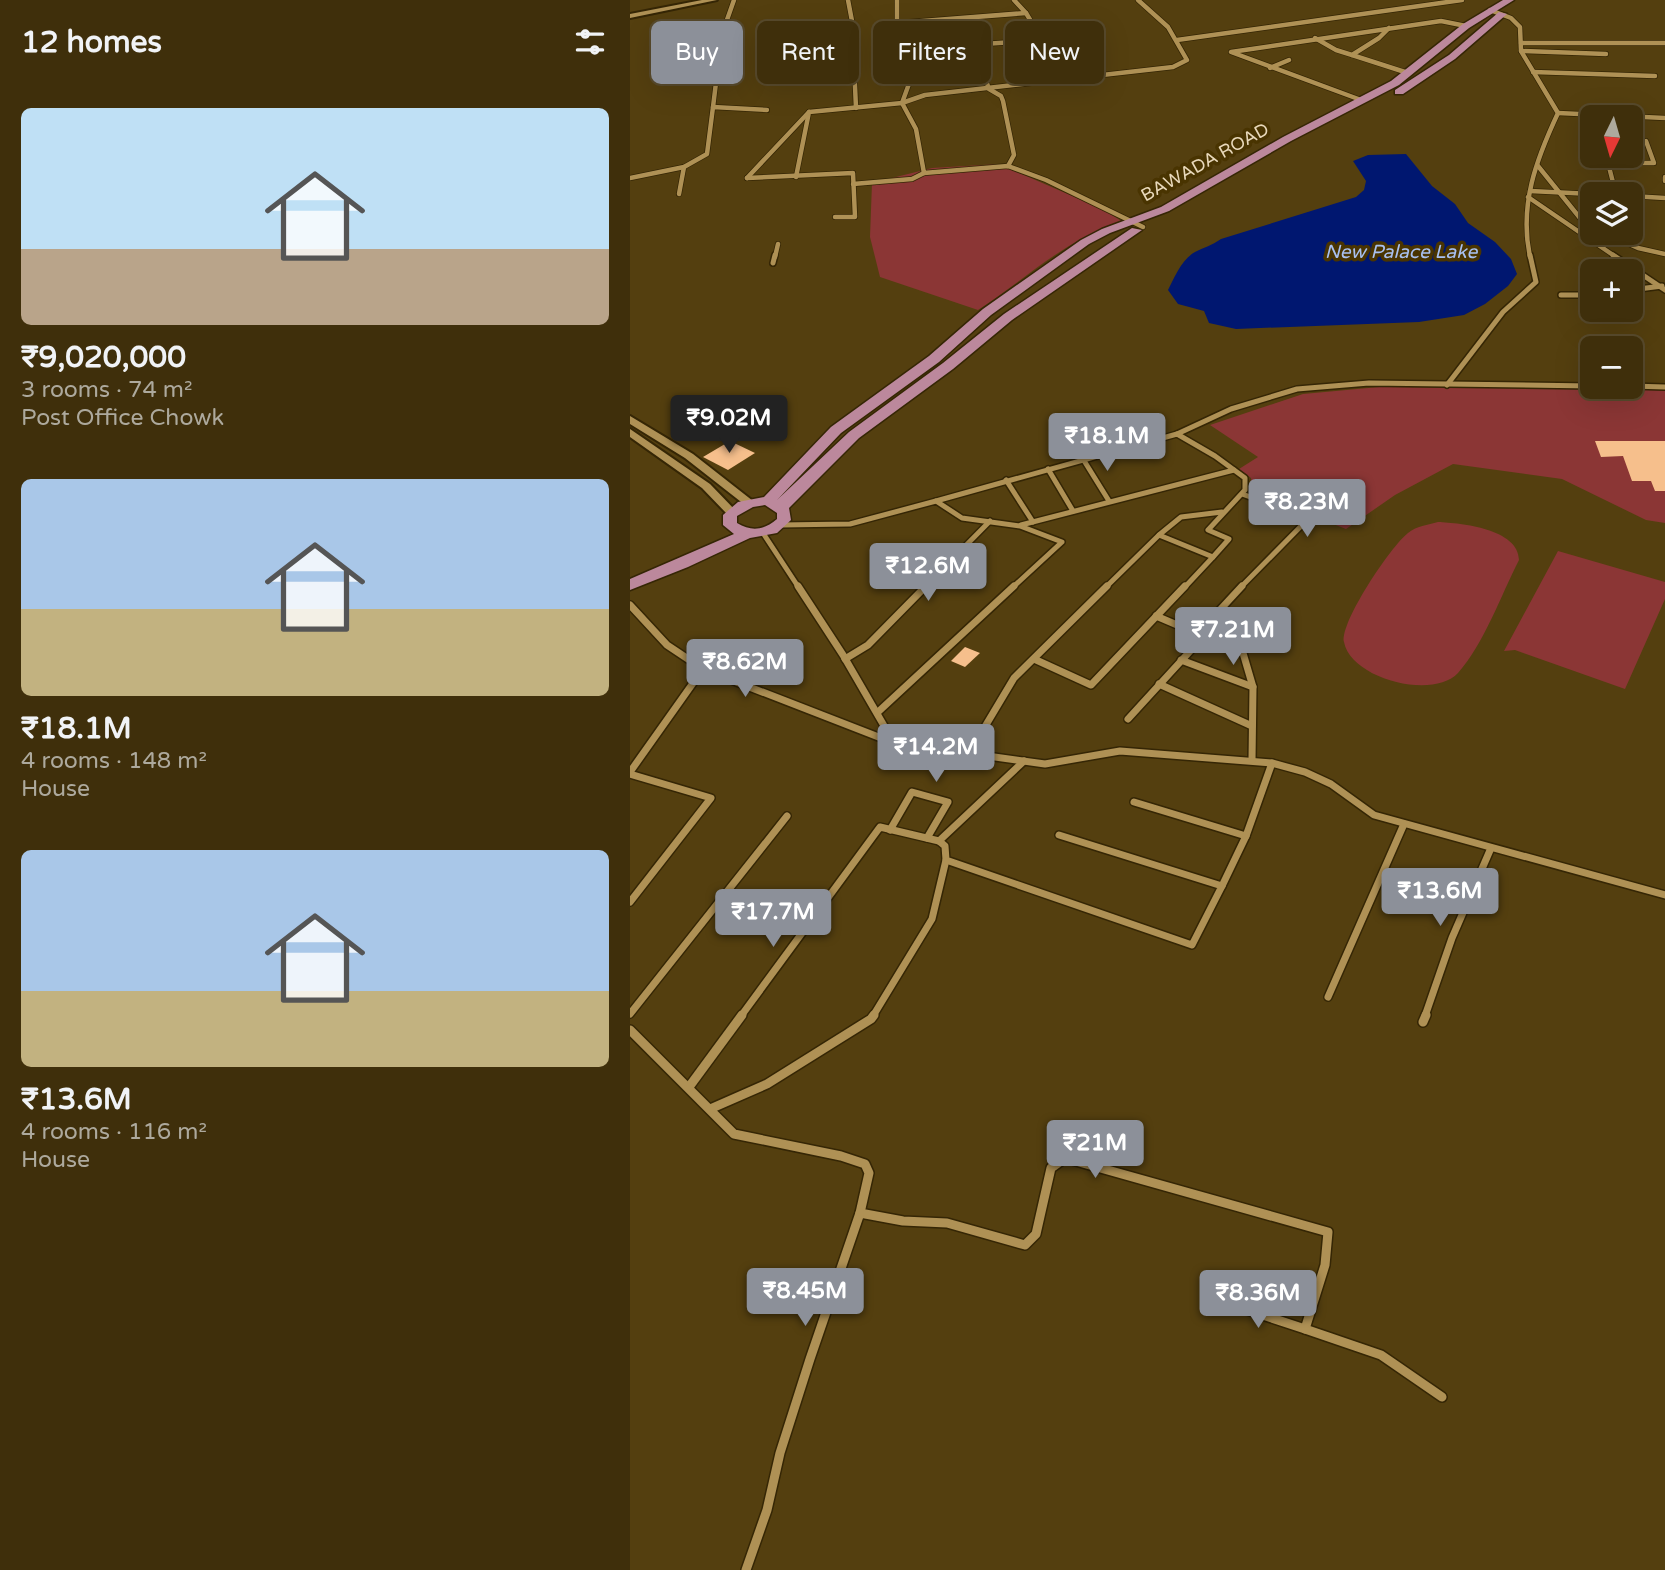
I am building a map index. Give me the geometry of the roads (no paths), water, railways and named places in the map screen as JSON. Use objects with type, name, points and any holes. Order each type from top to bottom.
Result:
[{"type":"main road","points":[[630,16],[713,0]]},
{"type":"main road","name":"BAWADA ROAD","points":[[1139,224],[1408,73],[1466,26],[1497,12],[1509,0]]},
{"type":"main road","points":[[630,419],[689,456],[749,503],[775,504],[854,435],[948,366],[1008,317],[1139,224],[1181,213],[1310,138],[1408,87],[1452,57],[1497,12],[1520,0]]},
{"type":"main road","points":[[630,432],[706,486],[737,525],[763,533],[780,524],[785,515],[775,504]]},
{"type":"main road","points":[[630,585],[683,564],[737,525],[749,503]]},
{"type":"main road","points":[[630,576],[673,559],[737,525]]},
{"type":"street","points":[[630,178],[684,167],[707,155],[722,34],[734,0]]},
{"type":"street","points":[[848,0],[852,21],[856,108]]},
{"type":"street","points":[[897,0],[897,21]]},
{"type":"street","points":[[1014,0],[1031,21]]},
{"type":"street","points":[[1104,76],[1173,68],[1187,60],[1177,40],[1157,16],[1138,0]]},
{"type":"street","points":[[1177,40],[1462,0]]},
{"type":"street","points":[[1497,12],[1513,19],[1520,27],[1521,51],[1558,113]]},
{"type":"street","points":[[923,21],[1026,13]]},
{"type":"street","points":[[1362,100],[1231,52],[1315,37],[1441,22],[1466,26]]},
{"type":"street","points":[[1352,55],[1390,28]]},
{"type":"street","points":[[1315,37],[1336,50],[1408,73]]},
{"type":"street","points":[[1521,43],[1665,43]]},
{"type":"street","points":[[1521,51],[1606,54]]},
{"type":"street","points":[[1270,68],[1289,60]]},
{"type":"street","points":[[1533,72],[1655,76]]},
{"type":"street","points":[[909,84],[902,103],[916,129],[924,173]]},
{"type":"street","points":[[987,84],[1003,101],[1014,155],[1007,166]]},
{"type":"street","points":[[835,218],[855,217],[853,173],[747,178],[809,112],[902,103],[925,95],[1031,84]]},
{"type":"street","points":[[713,107],[767,110]]},
{"type":"street","points":[[796,177],[809,112]]},
{"type":"street","points":[[1558,113],[1665,118]]},
{"type":"street","points":[[1447,385],[1503,313],[1536,282],[1525,226],[1529,194],[1541,151],[1558,113]]},
{"type":"street","points":[[1613,182],[1608,163],[1654,163],[1646,141]]},
{"type":"street","points":[[853,184],[912,179],[924,173],[1007,166],[1046,180],[1139,224]]},
{"type":"street","points":[[1538,166],[1580,218]]},
{"type":"street","points":[[679,194],[684,167]]},
{"type":"street","points":[[1529,194],[1580,193]]},
{"type":"street","points":[[1529,194],[1663,288]]},
{"type":"street","points":[[1643,197],[1665,198]]},
{"type":"street","points":[[774,263],[778,244]]},
{"type":"street","points":[[1631,245],[1665,254]]},
{"type":"street","points":[[1643,289],[1663,288]]},
{"type":"street","points":[[1561,295],[1580,295]]},
{"type":"street","points":[[780,524],[850,524],[1177,434],[1231,409],[1297,389],[1369,383],[1580,386]]},
{"type":"street","points":[[1643,386],[1665,387]]},
{"type":"street","points":[[1034,659],[1091,685],[1229,539],[1208,530],[1245,490],[1245,478],[1177,434]]},
{"type":"street","points":[[1083,459],[1109,501]]},
{"type":"street","points":[[1048,469],[1073,511]]},
{"type":"street","points":[[1020,526],[1234,470]]},
{"type":"street","points":[[1006,480],[1033,522]]},
{"type":"street","points":[[1218,612],[1309,518],[1242,494]]},
{"type":"street","points":[[877,712],[1062,542],[1020,526],[962,518],[936,501]]},
{"type":"street","points":[[968,755],[1014,678],[1159,535],[1181,517],[1222,512]]},
{"type":"street","points":[[845,659],[867,645],[990,521]]},
{"type":"street","points":[[763,533],[845,659],[894,743]]},
{"type":"street","points":[[1159,535],[1213,557]]},
{"type":"street","points":[[630,605],[667,645],[703,669],[894,743],[1045,764],[1120,751],[1272,763],[1322,780],[1374,815],[1665,895]]},
{"type":"street","points":[[1156,616],[1243,653],[1253,687],[1252,760]]},
{"type":"street","points":[[1128,719],[1203,637]]},
{"type":"street","points":[[1181,660],[1253,687]]},
{"type":"street","points":[[630,902],[711,799],[630,773],[703,669]]},
{"type":"street","points":[[1159,684],[1252,726]]},
{"type":"street","points":[[939,841],[1024,761]]},
{"type":"street","points":[[946,860],[1192,944],[1246,836],[1272,763]]},
{"type":"street","points":[[891,830],[912,792],[948,802],[927,838]]},
{"type":"street","points":[[1135,803],[1246,836]]},
{"type":"street","points":[[630,1014],[787,816]]},
{"type":"street","points":[[1328,997],[1404,824]]},
{"type":"street","points":[[689,1087],[880,827],[939,841],[945,846],[946,860],[932,919],[871,1019],[767,1084],[710,1109]]},
{"type":"street","points":[[1059,835],[1222,886]]},
{"type":"street","points":[[1423,1022],[1452,938],[1491,848]]},
{"type":"street","points":[[630,1030],[734,1134],[841,1156],[865,1164],[869,1173],[860,1213],[810,1359],[780,1453],[767,1510],[746,1570]]},
{"type":"street","points":[[860,1213],[903,1221],[947,1223],[1025,1245],[1036,1234],[1051,1168],[1057,1161],[1065,1158],[1077,1160],[1328,1232],[1331,1240],[1328,1255],[1305,1329]]},
{"type":"street","points":[[1220,1301],[1381,1355],[1442,1397]]},
{"type":"water","name":"New Palace Lake","points":[[1406,154],[1432,186],[1455,204],[1468,223],[1495,242],[1511,259],[1517,274],[1508,286],[1485,304],[1464,315],[1419,322],[1236,329],[1209,323],[1204,311],[1178,304],[1168,290],[1186,259],[1221,239],[1356,197],[1364,190],[1366,181],[1353,161],[1368,155]]}]
